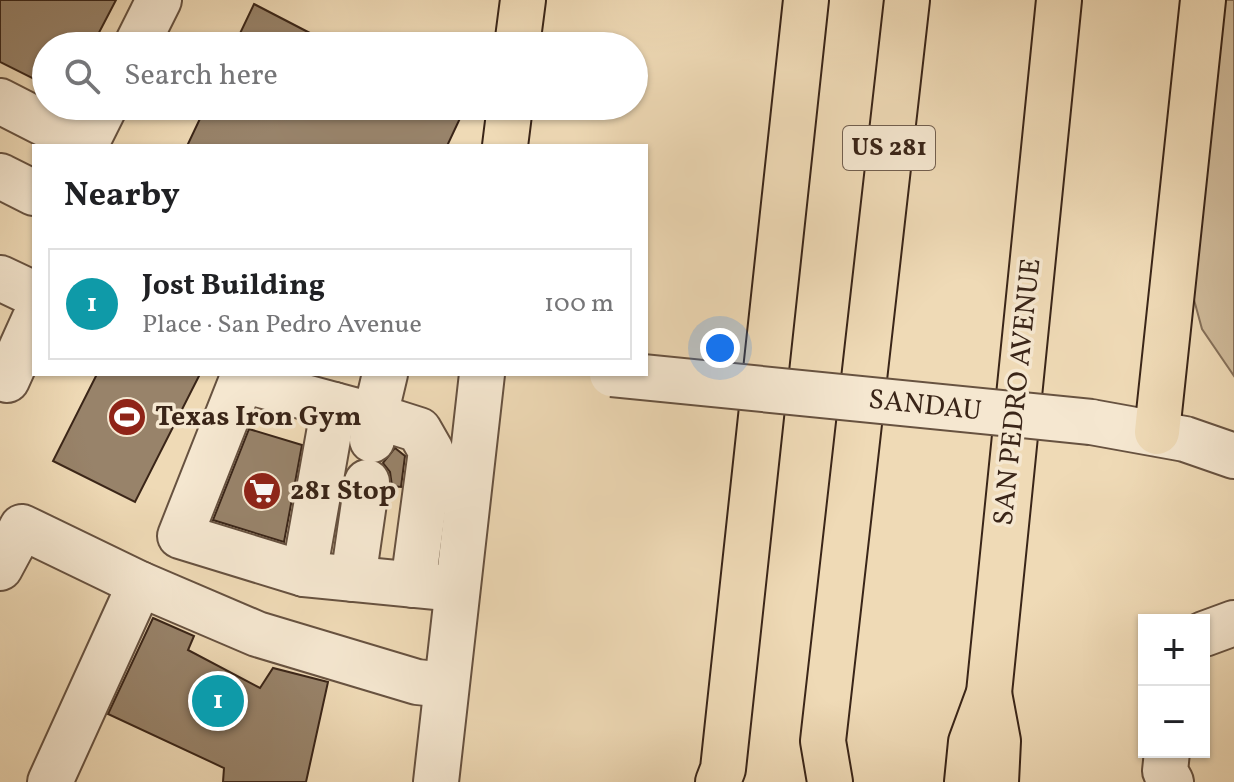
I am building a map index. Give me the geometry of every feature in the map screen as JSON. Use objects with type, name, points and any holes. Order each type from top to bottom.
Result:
[{"type":"main road","points":[[519,32],[523,0]]},
{"type":"main road","points":[[721,778],[806,0]]},
{"type":"main road","name":"US 281","points":[[824,768],[907,0]]},
{"type":"main road","name":"SAN PEDRO AVENUE","points":[[967,782],[971,742],[989,693],[1059,0]]},
{"type":"main road","points":[[1157,432],[1203,0]]},
{"type":"main road","points":[[505,144],[508,120]]},
{"type":"main road","points":[[989,693],[998,741],[996,782]]},
{"type":"street","points":[[143,32],[159,0]]},
{"type":"street","points":[[0,101],[32,117]]},
{"type":"street","points":[[37,120],[84,144]]},
{"type":"street","points":[[86,144],[98,120]]},
{"type":"street","points":[[0,176],[32,192]]},
{"type":"street","points":[[0,278],[32,293]]},
{"type":"street","points":[[7,380],[32,324]]},
{"type":"street","points":[[353,579],[371,446],[385,376]]},
{"type":"street","points":[[436,782],[482,376]]},
{"type":"street","name":"SANDAU","points":[[632,376],[1091,422],[1157,432],[1234,456]]},
{"type":"street","points":[[371,446],[334,405],[243,377],[180,536],[304,574],[457,589]]},
{"type":"street","points":[[304,574],[334,405]]},
{"type":"street","points":[[371,446],[419,430],[431,451],[413,585]]},
{"type":"street","points":[[0,568],[22,527],[140,584],[257,634],[417,682],[446,685]]},
{"type":"street","points":[[50,782],[140,584]]},
{"type":"street","points":[[1210,632],[1234,623]]},
{"type":"street","points":[[1166,758],[1165,771],[1171,782]]},
{"type":"shaded area","points":[[1214,0],[1234,0],[1234,376],[1202,329],[1193,296]]},
{"type":"building","points":[[0,0],[116,0],[99,32],[32,32],[32,78],[0,62]]},
{"type":"building","points":[[254,4],[308,32],[241,32]]},
{"type":"building","points":[[199,120],[459,120],[448,144],[188,144]]},
{"type":"building","name":"Texas Iron Gym","points":[[96,376],[199,376],[135,502],[53,461]]},
{"type":"building","name":"281 Stop","points":[[249,429],[302,445],[284,542],[213,520]]},
{"type":"building","points":[[395,448],[405,456],[401,487],[392,486],[390,472],[383,463]]},
{"type":"building","points":[[153,618],[194,636],[188,650],[260,688],[273,668],[328,682],[306,782],[223,782],[224,768],[108,714]]},
{"type":"place","name":"Texas Iron Gym","points":[[127,417]]},
{"type":"place","name":"281 Stop","points":[[262,491]]},
{"type":"place","name":"Jost Building","points":[[218,701]]}]
